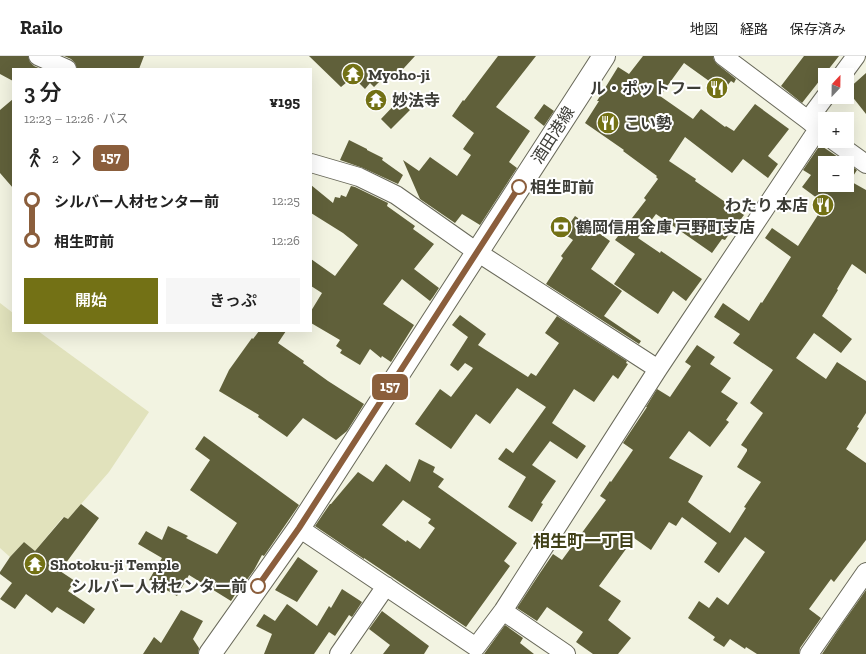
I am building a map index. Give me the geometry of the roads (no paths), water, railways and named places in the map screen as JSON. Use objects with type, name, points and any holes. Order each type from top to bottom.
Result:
[{"type":"main road","name":"酒田港線","points":[[210,654],[299,528],[604,56]]},
{"type":"street","points":[[38,56],[65,68]]},
{"type":"street","points":[[723,56],[817,128]]},
{"type":"street","points":[[847,68],[856,56]]},
{"type":"street","points":[[299,528],[476,647],[503,611],[658,369],[817,128],[824,104]]},
{"type":"street","points":[[844,148],[866,164]]},
{"type":"street","points":[[312,163],[359,178],[396,195],[477,252],[658,369]]},
{"type":"street","points":[[809,654],[866,572]]},
{"type":"street","points":[[339,654],[386,586]]},
{"type":"street","points":[[503,611],[566,654]]},
{"type":"place","name":"Myoho-ji","points":[[353,74]]},
{"type":"place","name":"ル・ポットフー","points":[[717,88]]},
{"type":"place","name":"妙法寺","points":[[376,100]]},
{"type":"place","name":"こい勢","points":[[608,123]]},
{"type":"place","name":"相生町前","points":[[519,187]]},
{"type":"place","name":"わたり 本店","points":[[823,205]]},
{"type":"place","name":"鶴岡信用金庫 戸野町支店","points":[[561,227]]},
{"type":"place","name":"Shotoku-ji Temple","points":[[35,564]]},
{"type":"place","name":"シルバー人材センター前","points":[[258,586]]},
{"type":"district","name":"相生町一丁目","points":[[584,541]]}]
